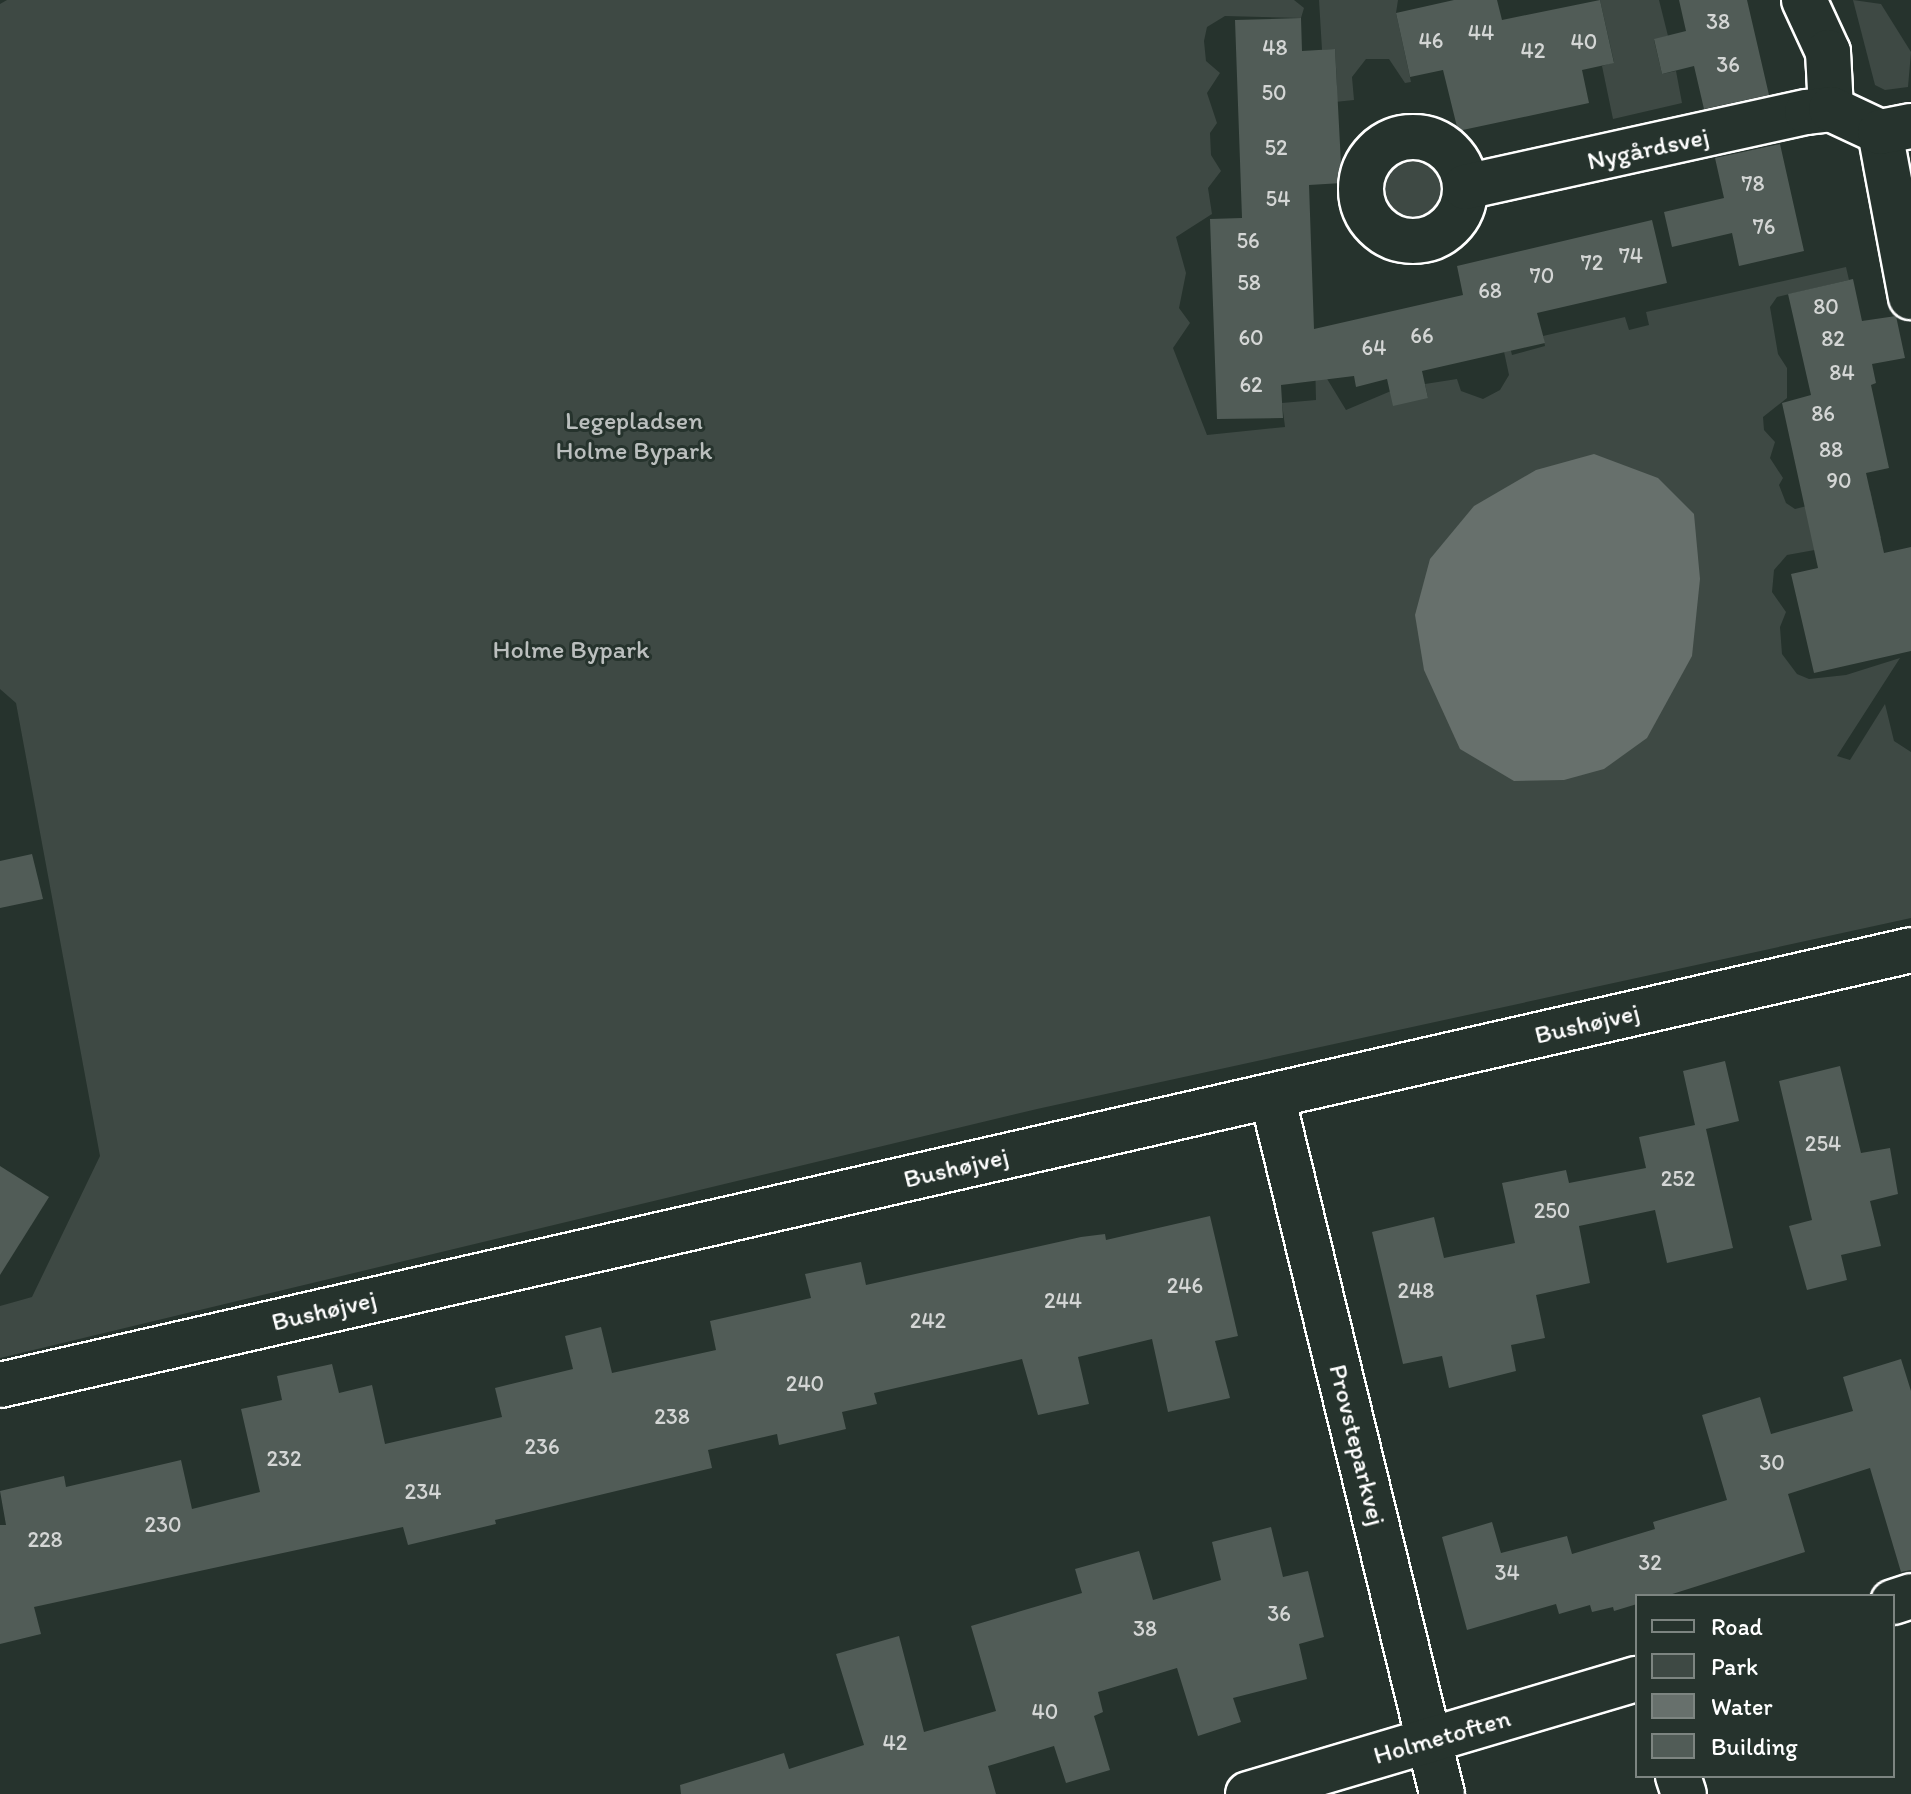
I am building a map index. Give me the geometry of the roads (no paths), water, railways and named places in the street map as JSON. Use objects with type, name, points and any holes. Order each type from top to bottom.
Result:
[{"type":"street","points":[[1804,0],[1828,52],[1831,109],[1896,129],[1911,297]]},
{"type":"street","name":"Nygårdsvej","points":[[1465,187],[1831,109]]},
{"type":"street","name":"Bushøjvej","points":[[0,1385],[1911,950]]},
{"type":"street","name":"Provsteparkvej","points":[[1272,1096],[1442,1794]]},
{"type":"street","name":"Holmetoften","points":[[1248,1794],[1635,1680]]},
{"type":"water","points":[[1594,454],[1658,478],[1694,514],[1700,579],[1692,656],[1647,738],[1604,769],[1564,780],[1514,781],[1460,749],[1424,670],[1415,615],[1430,559],[1474,506],[1536,470]]},
{"type":"park label","name":"Legepladsen Holme Bypark","points":[[634,436]]},
{"type":"park label","name":"Holme Bypark","points":[[571,650]]}]
